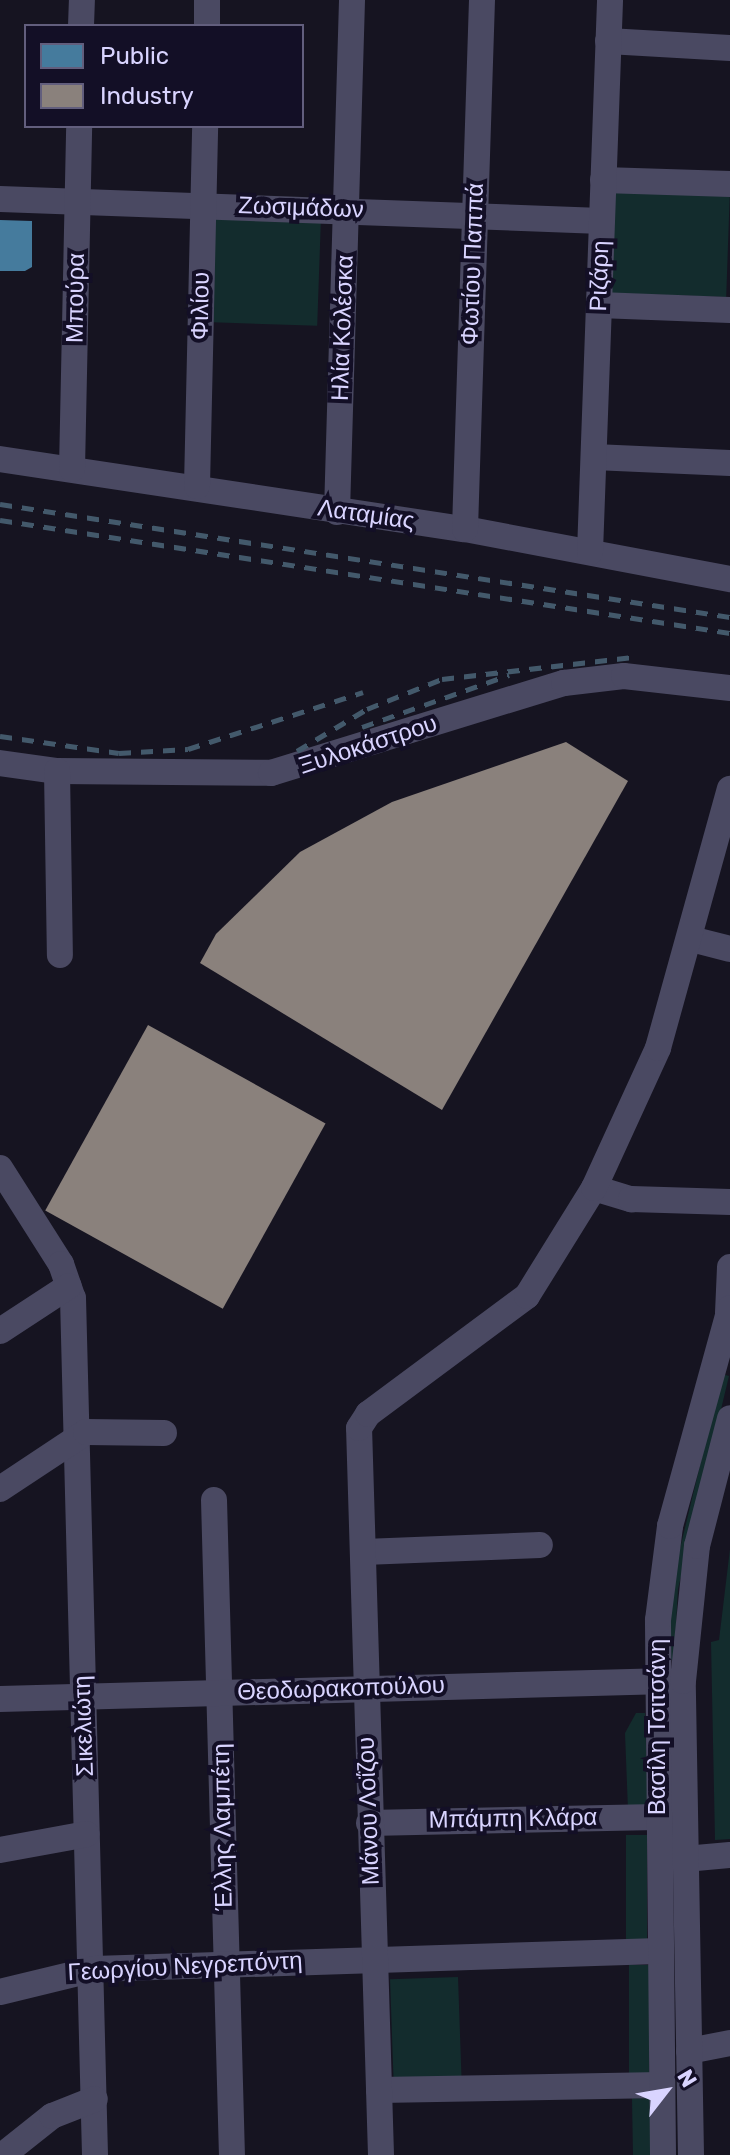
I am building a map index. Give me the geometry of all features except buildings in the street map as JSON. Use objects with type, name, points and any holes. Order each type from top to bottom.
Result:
[{"type":"street","points":[[81,24],[82,0]]},
{"type":"street","points":[[207,0],[207,24]]},
{"type":"street","name":"Ηλία Κολέσκα","points":[[336,0],[338,210]]},
{"type":"street","name":"Ηλία Κολέσκα","points":[[329,510],[338,210],[352,0]]},
{"type":"street","name":"Φωτίου Παππά","points":[[465,529],[482,0]]},
{"type":"street","name":"Ριζάρη","points":[[590,552],[610,0]]},
{"type":"street","points":[[608,41],[730,48]]},
{"type":"street","name":"Μπούρα","points":[[72,469],[79,128]]},
{"type":"street","name":"Φιλίου","points":[[197,486],[205,128]]},
{"type":"street","points":[[603,180],[730,184]]},
{"type":"street","name":"Ζωσιμάδων","points":[[0,199],[475,213],[602,221]]},
{"type":"street","points":[[599,305],[730,310]]},
{"type":"street","points":[[594,457],[730,463]]},
{"type":"street","name":"Λαταμίας","points":[[0,459],[197,486],[329,510],[465,529],[730,579]]},
{"type":"street","name":"Ξυλοκάστρου","points":[[0,763],[57,771],[281,772],[564,683],[624,676],[730,688]]},
{"type":"street","points":[[57,771],[60,955]]},
{"type":"street","points":[[730,789],[691,939],[658,1048],[594,1188],[631,1199],[730,1202]]},
{"type":"street","points":[[691,939],[730,949]]},
{"type":"street","points":[[0,1331],[71,1292],[1,1173]]},
{"type":"street","name":"Μάνου Λοΐζου","points":[[381,2155],[369,1823],[362,1421],[527,1296],[594,1188]]},
{"type":"street","name":"Βασίλη Τσιτσάνη","points":[[663,2155],[654,1688],[670,1526],[729,1310],[730,1267]]},
{"type":"street","name":"Σικελιώτη","points":[[71,1292],[87,1834],[94,1969],[95,2155]]},
{"type":"street","name":"Βασίλη Τσιτσάνη","points":[[691,2155],[683,1681],[697,1546],[730,1418]]},
{"type":"street","points":[[0,1489],[75,1437],[99,1430],[164,1433]]},
{"type":"street","name":"Έλλης Λαμπέτη","points":[[214,1500],[232,2155]]},
{"type":"street","points":[[364,1552],[540,1545]]},
{"type":"street","name":"Θεοδωρακοπούλου","points":[[84,1704],[654,1688],[683,1681]]},
{"type":"street","points":[[0,1699],[84,1704]]},
{"type":"street","points":[[0,1716],[84,1704]]},
{"type":"street","name":"Μπάμπη Κλάρα","points":[[369,1823],[657,1817]]},
{"type":"street","points":[[0,1850],[87,1834]]},
{"type":"street","points":[[685,1859],[730,1855]]},
{"type":"street","name":"Γεωργίου Νεγρεπόντη","points":[[0,1992],[94,1969],[659,1951]]},
{"type":"street","points":[[689,2051],[730,2043]]},
{"type":"street","points":[[379,2090],[661,2085]]},
{"type":"street","points":[[3,2155],[52,2116],[95,2099]]},
{"type":"green space","points":[[612,186],[730,190],[726,297],[608,293]]},
{"type":"green space","points":[[209,215],[321,219],[317,326],[205,322]]},
{"type":"green space","points":[[722,1374],[729,1376],[678,1589],[674,1660],[667,1660],[670,1590]]},
{"type":"green space","points":[[730,1549],[730,1839],[715,1840],[711,1642],[719,1640]]},
{"type":"green space","points":[[636,1713],[645,1713],[648,1810],[628,1810],[625,1733]]},
{"type":"green space","points":[[626,1835],[647,1835],[647,1950],[626,1950]]},
{"type":"green space","points":[[629,1965],[649,1965],[649,2080],[629,2080]]},
{"type":"green space","points":[[458,1977],[462,2079],[394,2081],[390,1979]]},
{"type":"green space","points":[[632,2098],[653,2098],[654,2155],[633,2155]]},
{"type":"railway","points":[[0,504],[730,617]]},
{"type":"railway","points":[[0,520],[730,633]]},
{"type":"railway","points":[[297,751],[367,709],[442,679],[631,657]]},
{"type":"railway","points":[[362,727],[509,675]]},
{"type":"railway","points":[[0,736],[119,753],[188,749],[363,692]]}]
